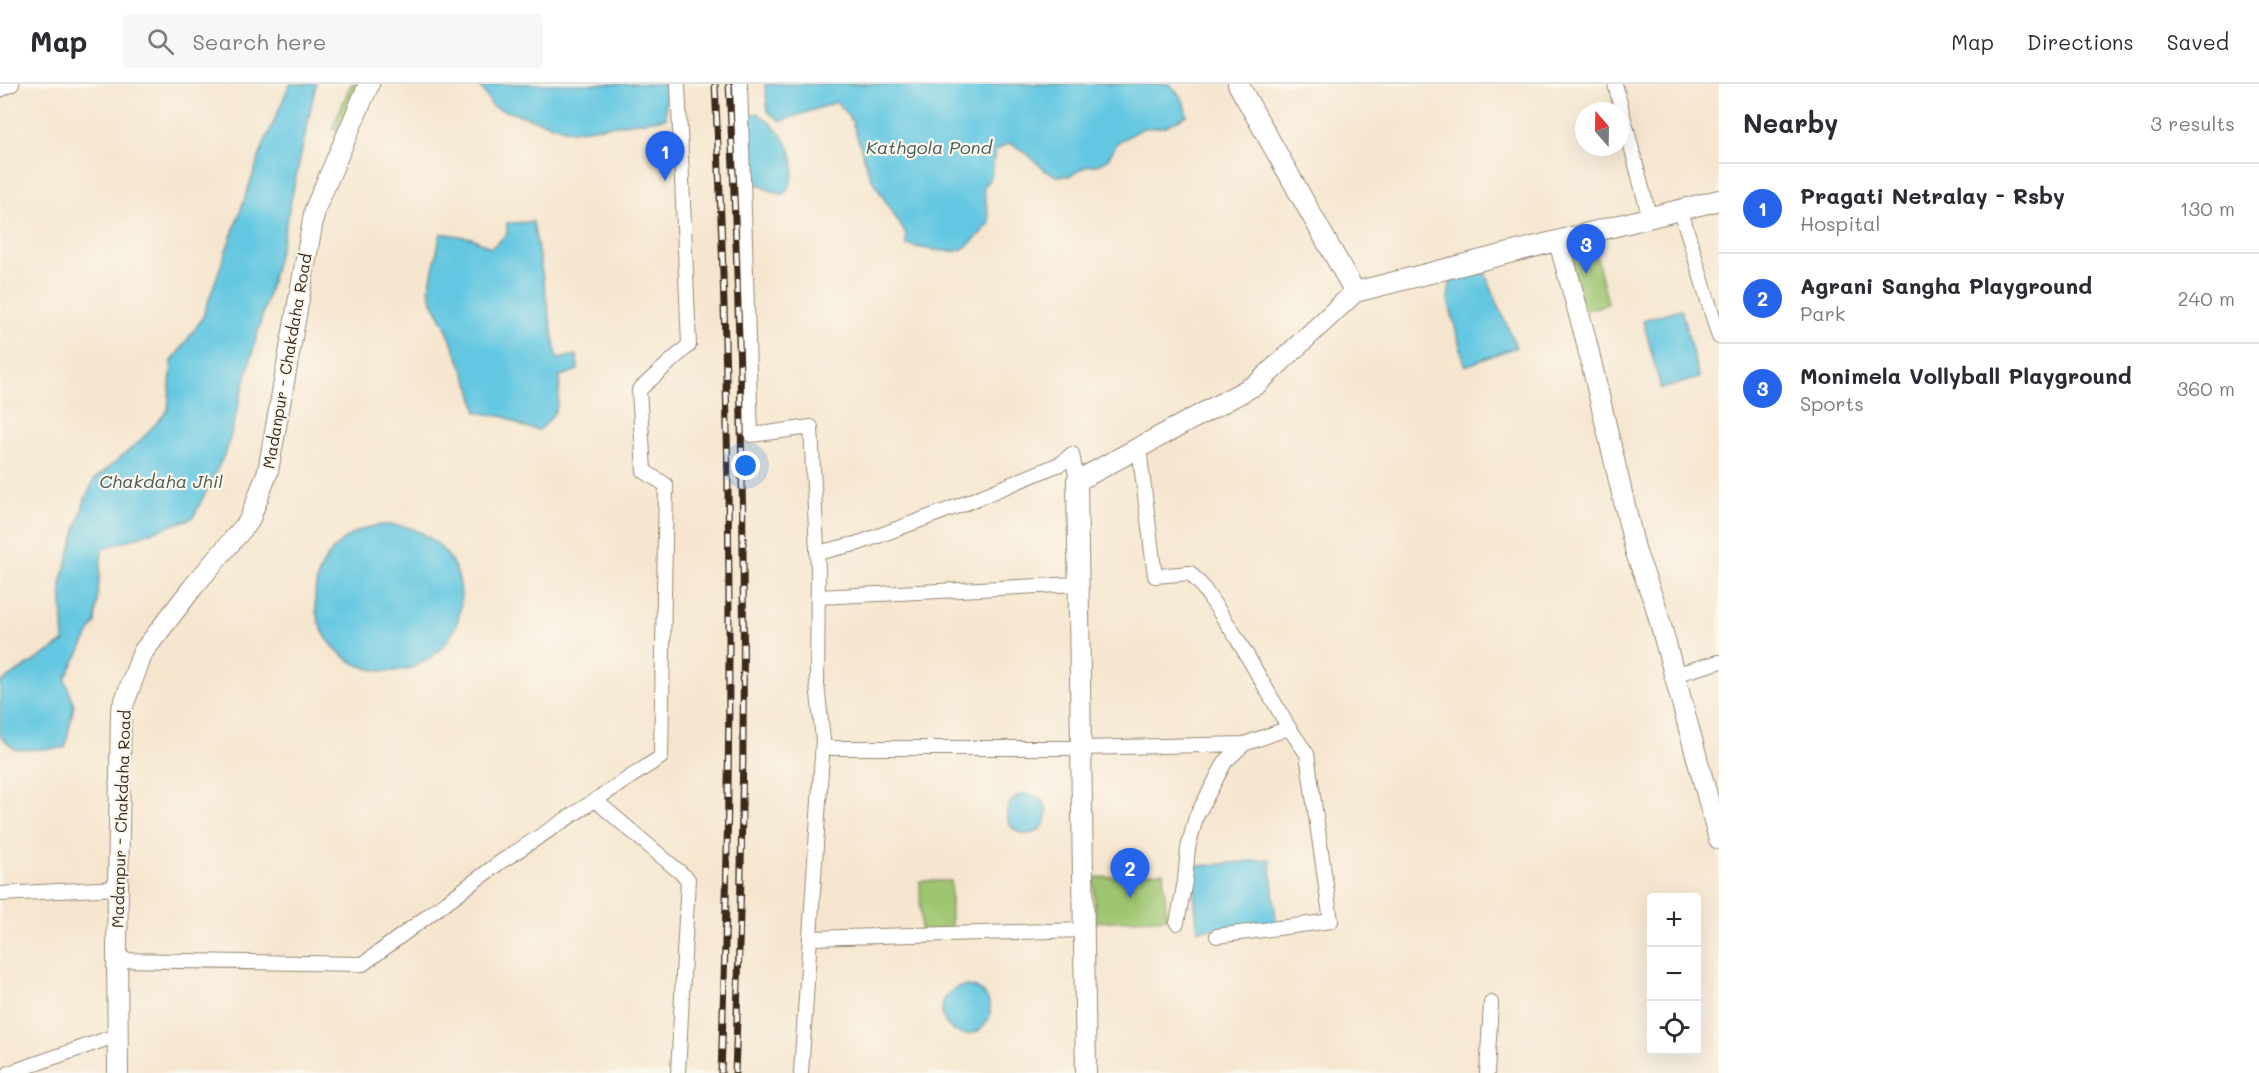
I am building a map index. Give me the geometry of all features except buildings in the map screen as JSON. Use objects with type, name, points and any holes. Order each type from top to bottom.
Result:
[{"type":"main road","name":"Madanpur - Chakdaha Road","points":[[118,1073],[117,960],[121,711],[143,652],[193,587],[249,522],[268,471],[315,209],[369,84]]},
{"type":"main road","points":[[1238,84],[1355,292]]},
{"type":"main road","points":[[1086,1073],[1077,481],[1257,384],[1355,292],[1719,200]]},
{"type":"main road","points":[[1559,242],[1585,336],[1636,553],[1655,604],[1719,839]]},
{"type":"street","points":[[0,90],[12,84]]},
{"type":"street","points":[[117,960],[363,964],[499,863],[661,757],[666,485],[644,471],[639,390],[689,345],[678,84]]},
{"type":"street","points":[[740,84],[751,435],[811,428],[817,553],[817,684],[823,748],[801,1073]]},
{"type":"street","points":[[1615,84],[1650,219]]},
{"type":"street","points":[[1681,211],[1719,338]]},
{"type":"street","points":[[1139,448],[1155,576],[1190,573],[1202,586],[1235,635],[1307,754],[1331,921],[1217,936]]},
{"type":"street","points":[[817,553],[859,543],[961,505],[1062,463],[1072,454],[1077,481]]},
{"type":"street","points":[[818,597],[1078,584]]},
{"type":"street","points":[[1673,675],[1719,662]]},
{"type":"street","points":[[823,748],[1081,748],[1244,744],[1290,728]]},
{"type":"street","points":[[1178,923],[1188,848],[1196,817],[1225,762],[1244,744]]},
{"type":"street","points":[[595,800],[688,879],[678,1073]]},
{"type":"street","points":[[0,894],[118,888]]},
{"type":"street","points":[[810,938],[1083,930]]},
{"type":"street","points":[[1487,1073],[1491,1003]]},
{"type":"street","points":[[9,1073],[118,1035]]},
{"type":"green space","points":[[351,84],[365,84],[343,133],[332,129]]},
{"type":"green space","points":[[1592,237],[1608,304],[1580,312],[1563,244]]},
{"type":"green space","points":[[1163,872],[1167,918],[1095,922],[1094,878]]},
{"type":"green space","points":[[920,881],[951,881],[951,934],[921,934]]},
{"type":"water","name":"Chakdaha Jhil","points":[[290,84],[316,84],[284,233],[227,449],[193,518],[102,549],[95,623],[65,679],[74,705],[65,748],[16,750],[0,736],[0,683],[64,642],[61,583],[85,499],[95,479],[140,441],[168,410],[172,361],[202,319],[264,144]]},
{"type":"water","points":[[479,84],[665,84],[666,118],[572,131],[493,107]]},
{"type":"water","name":"Kathgola Pond","points":[[765,84],[1170,84],[1183,100],[1187,115],[1164,127],[1143,128],[1118,142],[1107,160],[1101,164],[1087,166],[1069,176],[1058,176],[1046,171],[1024,151],[1009,143],[995,151],[991,177],[983,187],[990,223],[974,241],[962,249],[943,251],[906,245],[906,234],[870,176],[852,121],[837,102],[781,121],[768,112]]},
{"type":"water","points":[[758,113],[777,130],[790,150],[793,172],[783,195],[747,178],[745,118]]},
{"type":"water","points":[[533,222],[557,359],[577,355],[578,370],[560,376],[555,412],[539,430],[524,427],[505,417],[477,412],[472,391],[444,323],[433,304],[429,288],[441,233],[472,238],[491,248],[507,234],[507,223]]},
{"type":"water","points":[[1484,271],[1516,347],[1465,366],[1448,299],[1451,277]]},
{"type":"water","points":[[1681,309],[1699,378],[1661,389],[1643,320]]},
{"type":"water","points":[[388,525],[416,530],[440,546],[456,570],[461,598],[456,626],[440,650],[416,666],[388,671],[360,666],[336,650],[320,626],[315,598],[320,570],[336,546],[360,530]]},
{"type":"water","points":[[1027,794],[1041,800],[1047,814],[1041,828],[1027,834],[1013,828],[1007,814],[1013,800]]},
{"type":"water","points":[[1270,859],[1276,922],[1198,930],[1191,867]]},
{"type":"water","points":[[966,986],[983,993],[990,1010],[983,1027],[966,1034],[949,1027],[942,1010],[949,993]]},
{"type":"railway","points":[[715,84],[725,331],[729,578],[728,826],[721,1073]]},
{"type":"railway","points":[[729,84],[739,331],[743,578],[742,826],[735,1073]]},
{"type":"place","name":"Pragati Netralay - Rsby","points":[[665,181]]},
{"type":"place","name":"Monimela Vollyball Playground","points":[[1586,274]]},
{"type":"place","name":"Agrani Sangha Playground","points":[[1130,898]]}]
